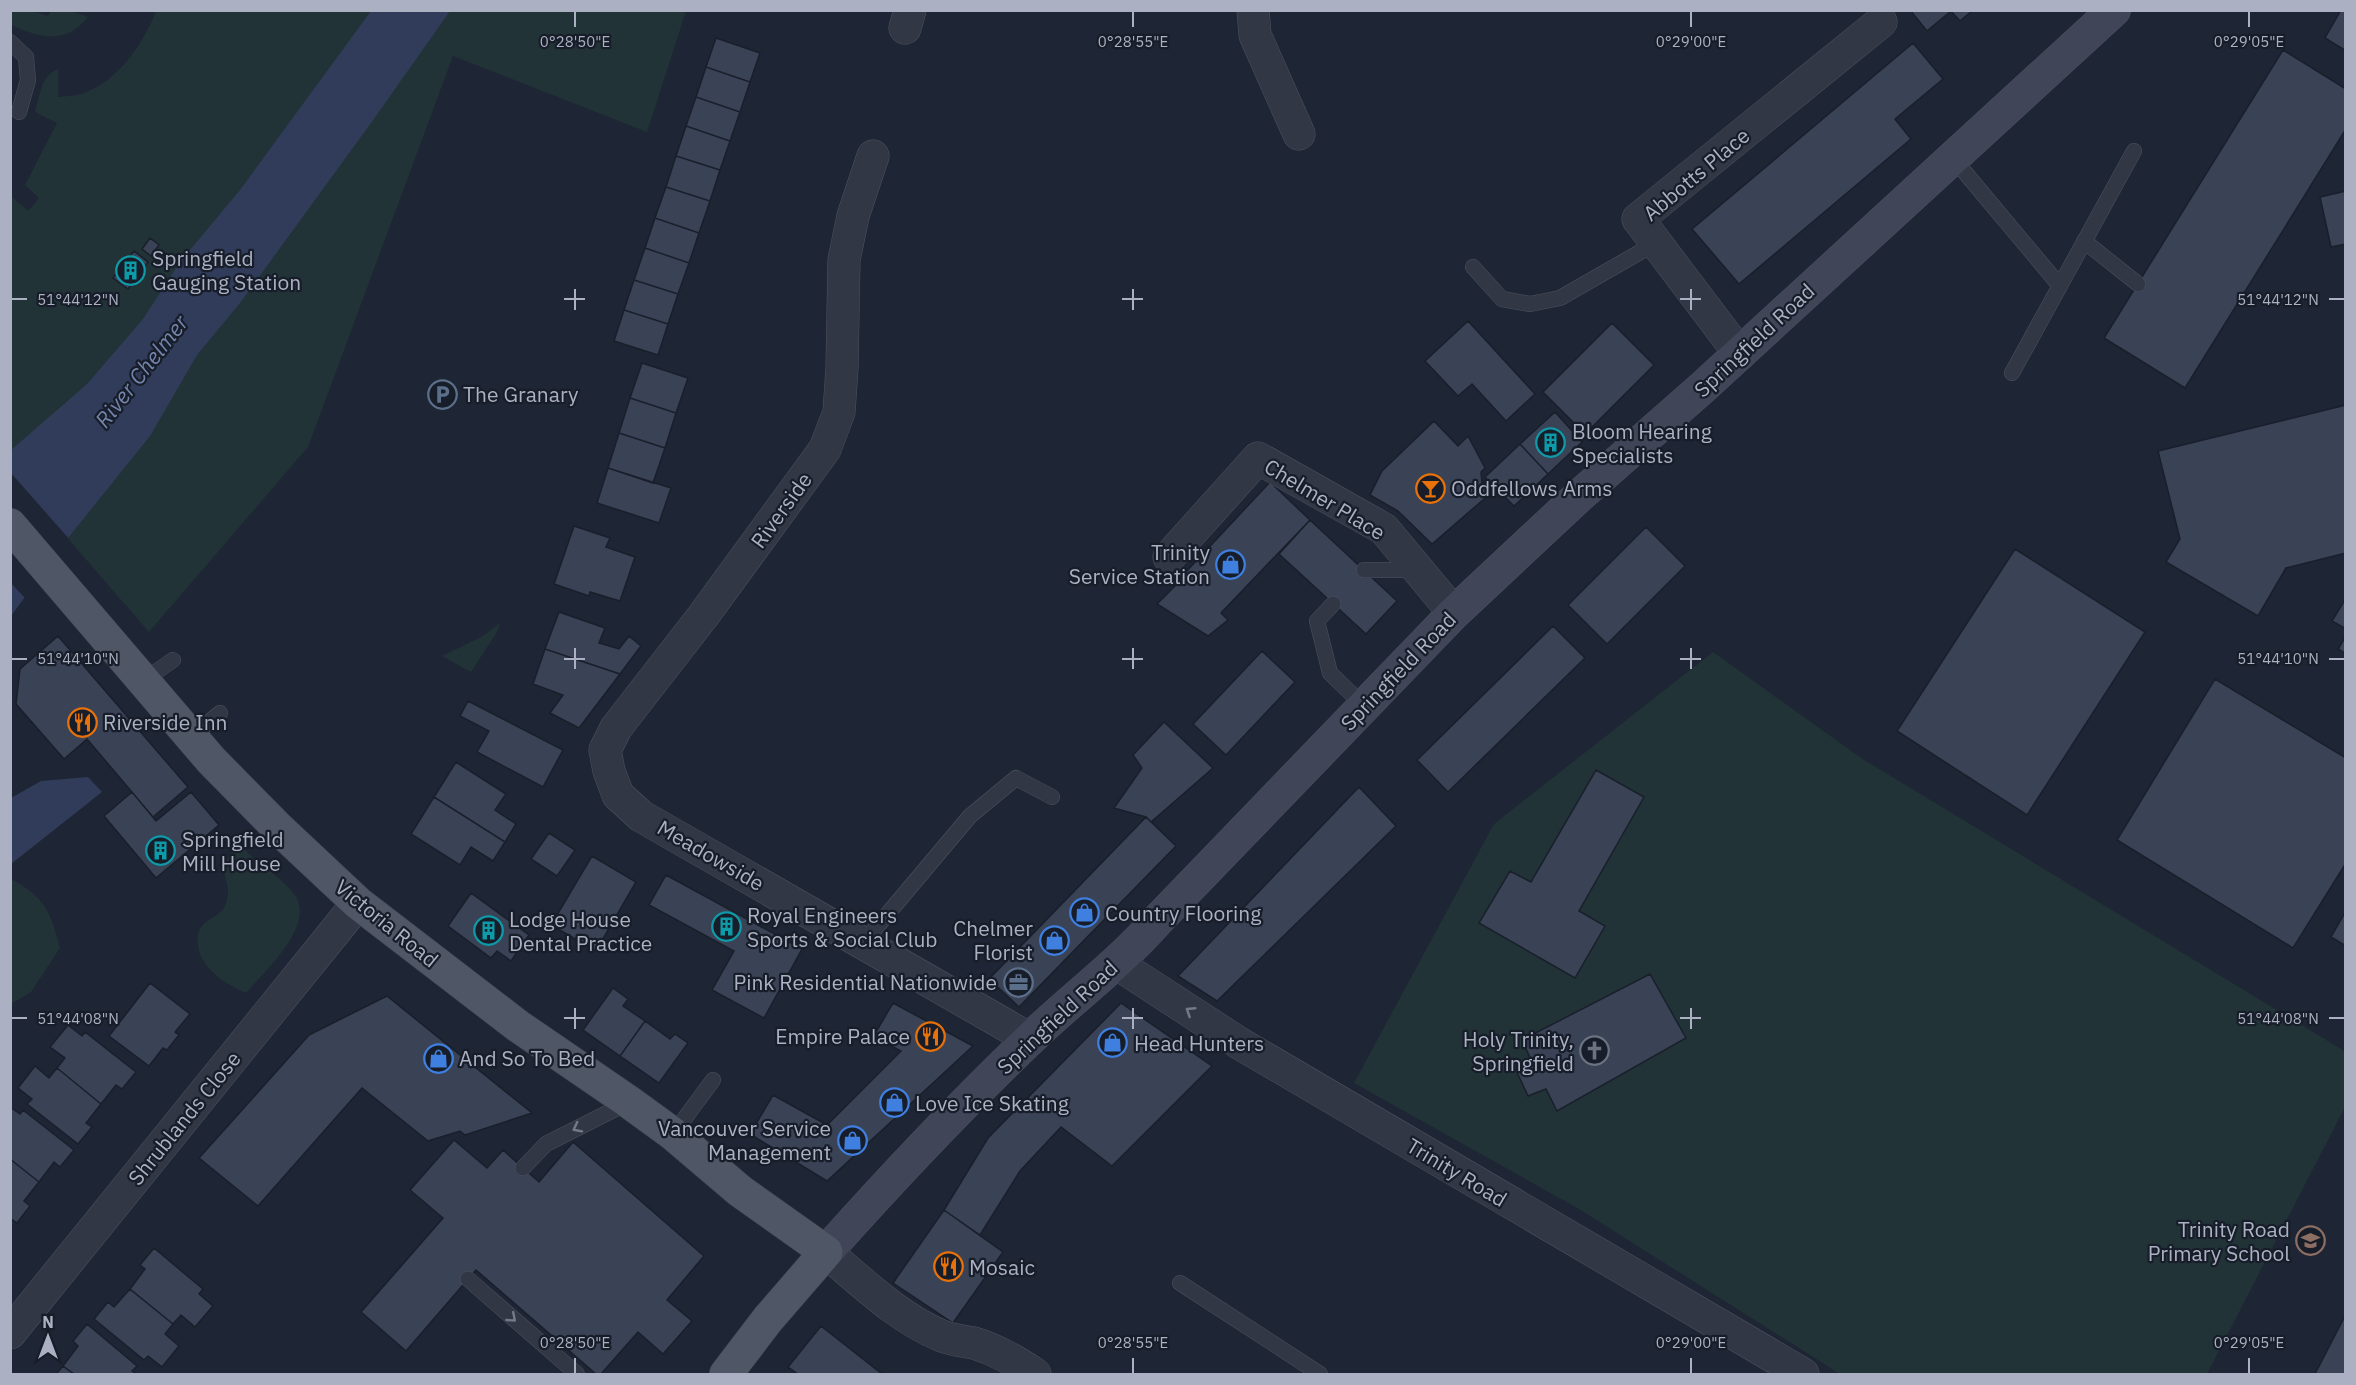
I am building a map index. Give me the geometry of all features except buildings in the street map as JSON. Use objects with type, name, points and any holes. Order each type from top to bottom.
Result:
[{"type":"main road","name":"Springfield Road","points":[[726,1374],[768,1319],[877,1194],[1030,1039],[1132,949],[1454,613],[1578,496],[1740,354],[2114,10]]},
{"type":"main road","name":"Victoria Road","points":[[10,525],[191,737],[278,828],[358,903],[518,1026],[673,1134],[740,1191],[826,1252]]},
{"type":"street","points":[[1253,10],[1255,35],[1299,134]]},
{"type":"street","name":"Abbotts Place","points":[[1740,354],[1638,219],[1881,22]]},
{"type":"street","name":"Riverside","points":[[641,816],[618,795],[609,771],[605,750],[616,728],[703,616],[825,449],[839,412],[844,260],[853,216],[873,156]]},
{"type":"street","name":"Chelmer Place","points":[[1169,557],[1258,458],[1384,529],[1454,613]]},
{"type":"street","name":"Meadowside","points":[[641,816],[1030,1039]]},
{"type":"street","name":"Shrublands Close","points":[[10,1333],[358,903]]},
{"type":"street","name":"Trinity Road","points":[[1116,963],[1239,1043],[1803,1374]]},
{"type":"street","points":[[826,1252],[876,1294],[919,1325],[944,1337],[1006,1354],[1035,1374]]},
{"type":"lane","points":[[10,42],[26,57],[28,81],[20,112]]},
{"type":"lane","points":[[2013,373],[2134,151]]},
{"type":"lane","points":[[1952,158],[2060,286]]},
{"type":"lane","points":[[2084,241],[2138,284]]},
{"type":"lane","points":[[1473,267],[1502,299],[1530,304],[1560,298],[1656,243]]},
{"type":"lane","points":[[1364,570],[1418,570]]},
{"type":"lane","points":[[1333,604],[1317,621],[1330,673],[1365,706]]},
{"type":"lane","points":[[144,680],[173,660]]},
{"type":"lane","points":[[191,737],[220,713]]},
{"type":"lane","points":[[864,942],[970,816],[1016,778],[1052,797]]},
{"type":"lane","points":[[673,1134],[713,1080]]},
{"type":"lane","points":[[523,1168],[546,1144],[629,1102]]},
{"type":"lane","points":[[468,1280],[577,1374]]},
{"type":"lane","points":[[1180,1283],[1320,1374]]},
{"type":"shaded area","points":[[10,11],[32,11],[48,16],[51,11],[70,11],[88,17],[71,32],[42,36],[11,25]]},
{"type":"shaded area","points":[[156,11],[686,11],[647,132],[453,56],[308,447],[149,632],[11,473],[11,201],[13,198],[28,211],[39,198],[25,185],[57,123],[35,112],[42,87],[48,76],[58,69],[58,97],[78,95],[94,89],[128,60],[144,36]]},
{"type":"shaded area","points":[[500,623],[497,632],[471,672],[442,656],[483,636]]},
{"type":"shaded area","points":[[1713,652],[1861,758],[2346,1052],[2345,1107],[2207,1374],[1840,1374],[1579,1209],[1354,1083],[1494,824]]},
{"type":"shaded area","points":[[233,850],[245,850],[279,879],[292,891],[300,909],[293,935],[246,993],[223,981],[210,969],[200,955],[198,943],[201,927],[219,913],[226,903],[228,889],[225,866]]},
{"type":"shaded area","points":[[10,878],[31,892],[44,906],[53,924],[60,948],[31,992],[11,1004]]},
{"type":"water","name":"River Chelmer","points":[[371,11],[450,11],[240,303],[197,355],[150,436],[68,538],[11,616],[10,451],[87,384],[143,319],[180,262],[240,190]]},
{"type":"water","points":[[88,777],[102,792],[11,864],[11,798],[41,781]]},
{"type":"pier","points":[[11,473],[70,540],[26,599],[10,582]]},
{"type":"place","name":"Springfield Gauging Station","points":[[131,270]]},
{"type":"place","name":"The Granary","points":[[442,394]]},
{"type":"place","name":"Bloom Hearing Specialists","points":[[1551,443]]},
{"type":"place","name":"Oddfellows Arms","points":[[1430,488]]},
{"type":"place","name":"Trinity Service Station","points":[[1231,564]]},
{"type":"place","name":"Riverside Inn","points":[[82,722]]},
{"type":"place","name":"Springfield Mill House","points":[[161,851]]},
{"type":"place","name":"Country Flooring","points":[[1084,913]]},
{"type":"place","name":"Royal Engineers Sports & Social Club","points":[[726,927]]},
{"type":"place","name":"Lodge House Dental Practice","points":[[488,931]]},
{"type":"place","name":"Chelmer Florist","points":[[1054,940]]},
{"type":"place","name":"Pink Residential Nationwide","points":[[1018,982]]},
{"type":"place","name":"Empire Palace","points":[[931,1036]]},
{"type":"place","name":"Head Hunters","points":[[1113,1043]]},
{"type":"place","name":"Holy Trinity, Springfield","points":[[1595,1051]]},
{"type":"place","name":"And So To Bed","points":[[438,1058]]},
{"type":"place","name":"Love Ice Skating","points":[[894,1103]]},
{"type":"place","name":"Vancouver Service Management","points":[[852,1140]]},
{"type":"place","name":"Trinity Road Primary School","points":[[2311,1241]]},
{"type":"place","name":"Mosaic","points":[[948,1267]]}]
